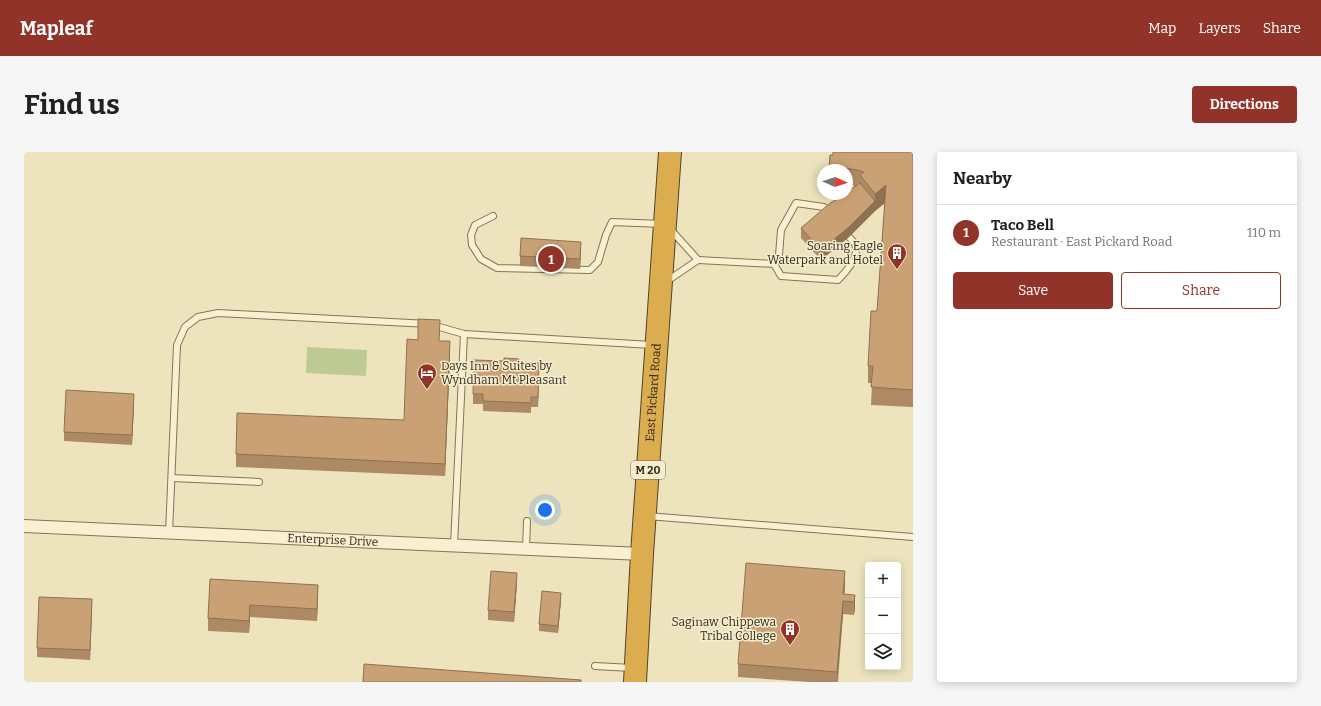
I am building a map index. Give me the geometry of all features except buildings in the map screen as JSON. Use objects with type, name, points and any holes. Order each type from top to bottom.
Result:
[{"type":"highway","name":"East Pickard Road","points":[[635,675],[670,152]]},
{"type":"street","name":"Enterprise Drive","points":[[24,526],[642,554]]},
{"type":"lane","points":[[774,264],[779,255],[781,230],[796,203],[824,207],[829,214]]},
{"type":"lane","points":[[493,216],[475,225],[471,235],[472,245],[481,259],[497,268],[590,270],[598,262],[606,235],[612,222],[665,224],[698,260]]},
{"type":"lane","points":[[774,264],[781,276],[838,280],[849,270],[856,252],[855,244],[849,237]]},
{"type":"lane","points":[[660,285],[698,260],[774,264]]},
{"type":"lane","points":[[169,533],[177,345],[185,327],[198,317],[218,313],[429,324],[464,334],[656,346]]},
{"type":"lane","points":[[454,546],[464,334]]},
{"type":"lane","points":[[172,478],[258,482]]},
{"type":"lane","points":[[645,516],[913,536]]},
{"type":"lane","points":[[526,549],[527,521]]},
{"type":"lane","points":[[595,666],[635,675]]},
{"type":"green space","points":[[307,347],[367,350],[366,376],[306,373]]},
{"type":"place","name":"Taco Bell","points":[[551,259]]},
{"type":"place","name":"Soaring Eagle Waterpark and Hotel","points":[[897,270]]},
{"type":"place","name":"Days Inn & Suites by Wyndham Mt Pleasant","points":[[427,390]]},
{"type":"place","name":"Saginaw Chippewa Tribal College","points":[[790,646]]}]
